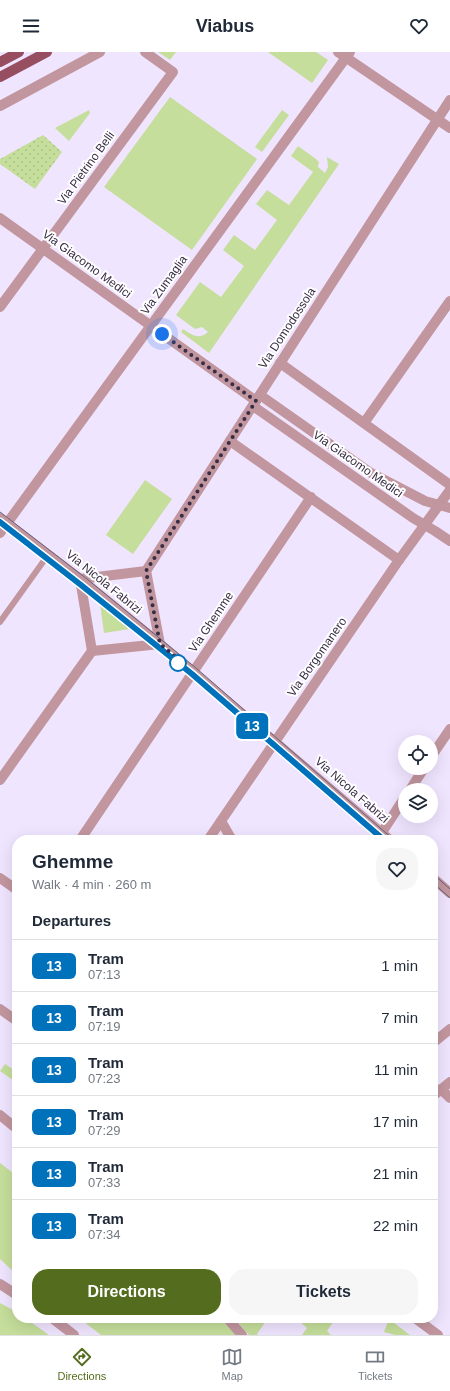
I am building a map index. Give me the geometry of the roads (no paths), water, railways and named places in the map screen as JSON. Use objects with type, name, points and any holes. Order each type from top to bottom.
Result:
[{"type":"main road","points":[[0,62],[19,52]]},
{"type":"main road","points":[[0,77],[46,52]]},
{"type":"street","points":[[0,106],[100,52]]},
{"type":"street","name":"Via Pietrino Belli","points":[[0,307],[173,72],[145,52]]},
{"type":"street","points":[[344,54],[450,128]]},
{"type":"street","name":"Via Zumaglia","points":[[0,533],[4,521],[151,326],[344,54]]},
{"type":"street","name":"Via Domodossola","points":[[146,571],[450,100]]},
{"type":"street","name":"Via Giacomo Medici","points":[[0,218],[256,400],[413,518],[450,541]]},
{"type":"street","points":[[364,423],[450,301]]},
{"type":"street","points":[[280,363],[450,485]]},
{"type":"street","name":"Via Giacomo Medici","points":[[256,400],[371,473],[425,501],[450,508]]},
{"type":"street","points":[[230,441],[399,560]]},
{"type":"street","name":"Via Borgomanero","points":[[211,835],[399,560],[450,490]]},
{"type":"street","name":"Via Ghemme","points":[[83,835],[311,497]]},
{"type":"street","name":"Via Nicola Fabrizi","points":[[4,521],[80,579],[194,672],[275,741],[378,835]]},
{"type":"street","points":[[0,780],[92,651],[80,579],[146,571],[160,644],[92,651]]},
{"type":"street","points":[[438,747],[450,728]]},
{"type":"street","points":[[380,835],[398,808]]},
{"type":"street","points":[[221,821],[229,835]]},
{"type":"street","points":[[0,878],[12,886]]},
{"type":"street","points":[[438,882],[450,893]]},
{"type":"street","points":[[0,1009],[12,1017]]},
{"type":"street","points":[[438,1039],[450,1029]]},
{"type":"street","points":[[438,1092],[450,1082]]},
{"type":"street","points":[[441,1089],[450,1098]]},
{"type":"street","points":[[0,1115],[12,1122]]},
{"type":"street","points":[[0,1284],[12,1292]]},
{"type":"street","points":[[58,1323],[74,1335]]},
{"type":"street","points":[[231,1323],[242,1335]]},
{"type":"street","points":[[422,1323],[438,1335]]},
{"type":"lane","points":[[0,622],[48,555]]},
{"type":"tram line","points":[[0,512],[87,579],[196,668],[388,835]]},
{"type":"tram line","points":[[0,522],[195,678],[378,835]]},
{"type":"tram line","name":"13","points":[[0,522],[192,674],[378,835]]},
{"type":"tram line","points":[[438,878],[450,889]]},
{"type":"tram line","points":[[438,887],[450,898]]}]
